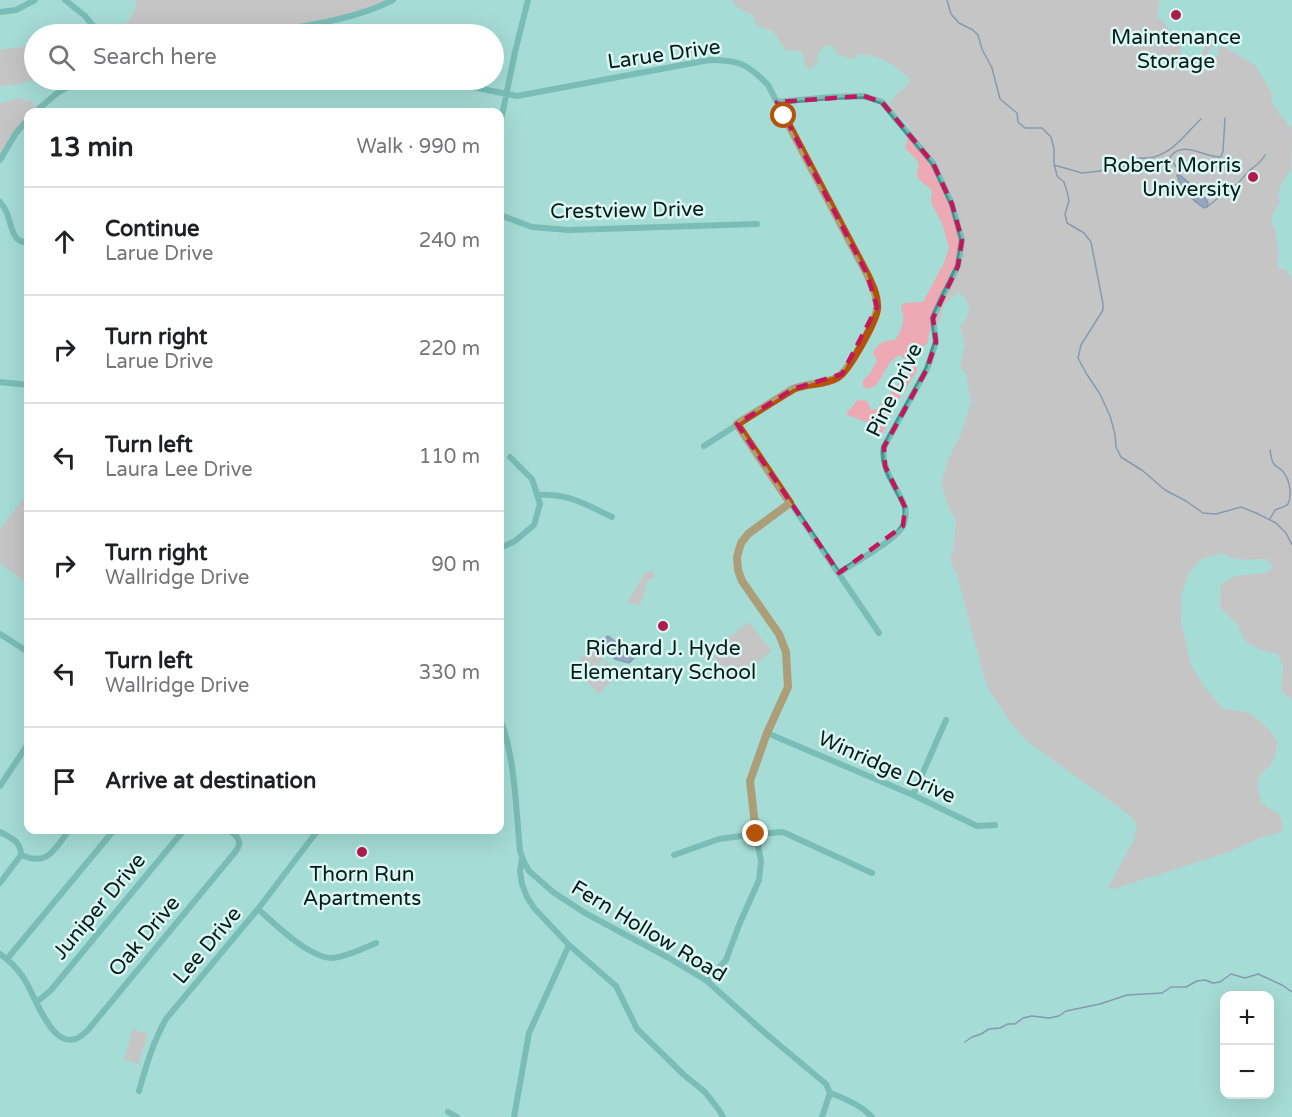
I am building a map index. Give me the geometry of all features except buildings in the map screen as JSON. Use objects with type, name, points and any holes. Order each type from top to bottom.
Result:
[{"type":"street","points":[[0,12],[16,10],[35,0]]},
{"type":"street","points":[[65,0],[92,24]]},
{"type":"street","points":[[308,24],[367,11],[393,0]]},
{"type":"street","points":[[503,108],[514,51],[528,0]]},
{"type":"street","name":"Larue Drive","points":[[487,90],[517,96],[709,60],[729,60],[754,70],[768,84],[867,274],[876,295],[877,307],[872,324],[842,374],[832,380],[793,389],[704,446]]},
{"type":"street","points":[[40,108],[63,90]]},
{"type":"street","name":"Pine Drive","points":[[777,102],[864,96],[882,102],[933,163],[952,204],[962,240],[958,266],[933,318],[936,342],[927,369],[884,447],[883,460],[905,507],[903,526],[887,542],[839,573]]},
{"type":"street","points":[[0,160],[24,124]]},
{"type":"street","points":[[0,202],[7,212],[17,240],[24,243]]},
{"type":"street","name":"Crestview Drive","points":[[504,216],[532,227],[568,231],[757,224]]},
{"type":"street","points":[[0,381],[24,384]]},
{"type":"street","points":[[737,424],[879,633]]},
{"type":"street","points":[[504,546],[515,541],[534,525],[540,504],[532,479],[510,457]]},
{"type":"street","points":[[537,495],[552,494],[572,498],[612,517]]},
{"type":"street","points":[[707,981],[726,960],[759,880],[761,861],[750,781],[767,733],[788,687],[786,652],[779,634],[742,581],[737,557],[741,543],[748,534],[790,503]]},
{"type":"street","points":[[0,634],[24,649]]},
{"type":"street","points":[[914,795],[946,720]]},
{"type":"street","name":"Fern Hollow Road","points":[[504,729],[510,761],[518,836],[522,858],[529,871],[530,883],[553,892],[585,913],[707,981],[826,1084],[830,1093],[842,1097],[872,1117]]},
{"type":"street","name":"Winridge Drive","points":[[767,733],[914,795],[977,826],[995,825]]},
{"type":"street","points":[[0,786],[24,750]]},
{"type":"street","points":[[0,832],[18,843],[21,848],[21,855],[0,883]]},
{"type":"street","points":[[674,855],[719,839],[783,832],[872,873]]},
{"type":"street","points":[[21,855],[37,860],[46,858],[66,834]]},
{"type":"street","points":[[7,959],[111,834]]},
{"type":"street","name":"Juniper Drive","points":[[37,1002],[51,990],[181,834]]},
{"type":"street","name":"Oak Drive","points":[[37,1002],[51,1029],[58,1037],[65,1040],[77,1039],[88,1030],[236,851],[240,841],[234,834]]},
{"type":"street","name":"Lee Drive","points":[[139,1091],[157,1035],[166,1019],[258,909],[315,834]]},
{"type":"street","points":[[522,858],[520,871],[530,883],[527,897],[534,908],[569,945],[616,986],[637,1029],[684,1075],[705,1092],[723,1117]]},
{"type":"street","points":[[258,909],[294,940],[315,953],[332,958],[376,943]]},
{"type":"street","points":[[514,1117],[529,1033],[569,945]]},
{"type":"street","points":[[0,954],[23,977],[37,1002]]},
{"type":"street","points":[[822,1117],[830,1093]]},
{"type":"street","points":[[448,1112],[457,1117]]},
{"type":"highlighted area","points":[[864,96],[882,102],[933,163],[952,204],[962,240],[958,266],[933,318],[936,342],[927,369],[884,447],[885,466],[905,507],[903,526],[839,573],[737,424],[793,389],[842,374],[877,307],[867,274],[777,102]]},
{"type":"shaded area","points":[[136,0],[393,0],[367,11],[307,24],[126,24],[136,5]]},
{"type":"shaded area","points":[[732,0],[1160,0],[1157,19],[1159,18],[1174,34],[1183,36],[1181,56],[1192,59],[1203,55],[1204,44],[1196,33],[1198,33],[1215,43],[1208,52],[1210,56],[1220,55],[1218,48],[1223,46],[1255,65],[1272,93],[1271,99],[1278,112],[1292,129],[1291,169],[1278,193],[1280,202],[1272,216],[1272,224],[1276,232],[1279,269],[1285,269],[1292,280],[1292,700],[1281,691],[1283,667],[1278,654],[1261,650],[1245,641],[1238,625],[1220,607],[1221,585],[1234,576],[1266,573],[1273,567],[1266,559],[1239,560],[1220,553],[1200,560],[1188,575],[1181,597],[1181,621],[1191,665],[1206,689],[1224,709],[1248,712],[1268,728],[1277,741],[1276,754],[1270,766],[1260,775],[1257,785],[1261,803],[1279,815],[1283,824],[1281,832],[1262,837],[1229,852],[1113,889],[1108,888],[1134,839],[1137,824],[1128,814],[1028,742],[1010,722],[988,688],[957,575],[950,560],[954,546],[956,521],[941,484],[948,459],[962,432],[971,402],[966,374],[960,366],[965,346],[960,327],[969,309],[959,292],[944,305],[940,322],[929,332],[928,342],[923,347],[911,348],[909,354],[911,364],[916,366],[917,370],[890,415],[881,435],[878,437],[870,425],[846,414],[856,401],[867,401],[871,410],[877,409],[906,374],[908,363],[900,355],[894,359],[873,387],[868,389],[863,387],[863,380],[869,375],[877,361],[873,353],[877,347],[882,343],[895,340],[900,332],[903,319],[901,306],[905,303],[923,302],[944,263],[949,248],[942,223],[931,203],[932,191],[918,178],[917,160],[905,148],[910,128],[890,103],[910,79],[879,58],[858,54],[855,58],[849,59],[835,53],[834,46],[825,46],[819,51],[817,63],[811,69],[806,67],[802,52],[786,51],[773,31],[757,26],[753,15],[741,9]]},
{"type":"shaded area","points":[[24,46],[24,83],[0,86],[0,50]]},
{"type":"shaded area","points":[[17,98],[40,107],[24,108],[24,125],[0,160],[0,104]]},
{"type":"shaded area","points":[[1177,175],[1180,175],[1203,196],[1208,203],[1207,207],[1204,208],[1195,202],[1181,185]]},
{"type":"shaded area","points":[[24,498],[24,582],[0,563],[0,529]]},
{"type":"shaded area","points":[[652,570],[655,577],[648,580],[640,605],[627,603],[644,574]]},
{"type":"shaded area","points":[[749,622],[772,651],[733,681],[710,652]]},
{"type":"shaded area","points":[[608,636],[635,657],[629,663],[615,659],[603,641]]},
{"type":"shaded area","points":[[592,647],[604,659],[584,680],[572,668]]},
{"type":"shaded area","points":[[607,662],[619,673],[599,694],[587,682]]},
{"type":"shaded area","points":[[133,1029],[148,1034],[139,1064],[124,1060]]},
{"type":"waterway","points":[[947,0],[951,14],[959,23],[978,35],[992,68],[1000,99],[1017,113],[1018,122],[1025,128],[1042,128],[1051,137],[1057,176],[1064,182],[1068,195],[1069,201],[1065,214],[1067,223],[1084,233],[1091,242],[1103,310],[1081,345],[1078,358],[1100,394],[1110,416],[1116,447],[1121,457],[1143,471],[1165,490],[1203,513],[1216,514],[1241,507],[1276,523],[1286,533],[1292,545]]},
{"type":"waterway","points":[[1179,174],[1170,157],[1175,152],[1188,149],[1221,157],[1225,118]]},
{"type":"waterway","points":[[1054,165],[1082,173],[1121,167],[1136,159],[1154,157],[1174,146],[1201,119]]},
{"type":"waterway","points":[[1207,207],[1218,198],[1227,184],[1236,185],[1265,155]]},
{"type":"waterway","points":[[1270,450],[1273,463],[1286,476],[1290,493],[1288,504],[1275,510],[1270,519]]},
{"type":"waterway","points":[[965,1042],[989,1029],[1015,1024],[1023,1018],[1059,1016],[1066,1011],[1100,1004],[1127,995],[1162,993],[1171,987],[1186,987],[1197,981],[1220,982],[1231,974],[1245,978],[1258,974],[1292,992]]},
{"type":"place","name":"Maintenance Storage","points":[[1176,15]]},
{"type":"place","name":"Robert Morris University","points":[[1253,177]]},
{"type":"place","name":"Richard J. Hyde Elementary School","points":[[663,626]]},
{"type":"place","name":"Thorn Run Apartments","points":[[362,852]]},
{"type":"route","points":[[756,834],[750,781],[767,733],[788,687],[786,652],[779,634],[742,581],[737,557],[744,538],[790,503],[737,424],[793,389],[837,378],[852,359],[877,313],[876,295],[872,284],[784,116]]}]
